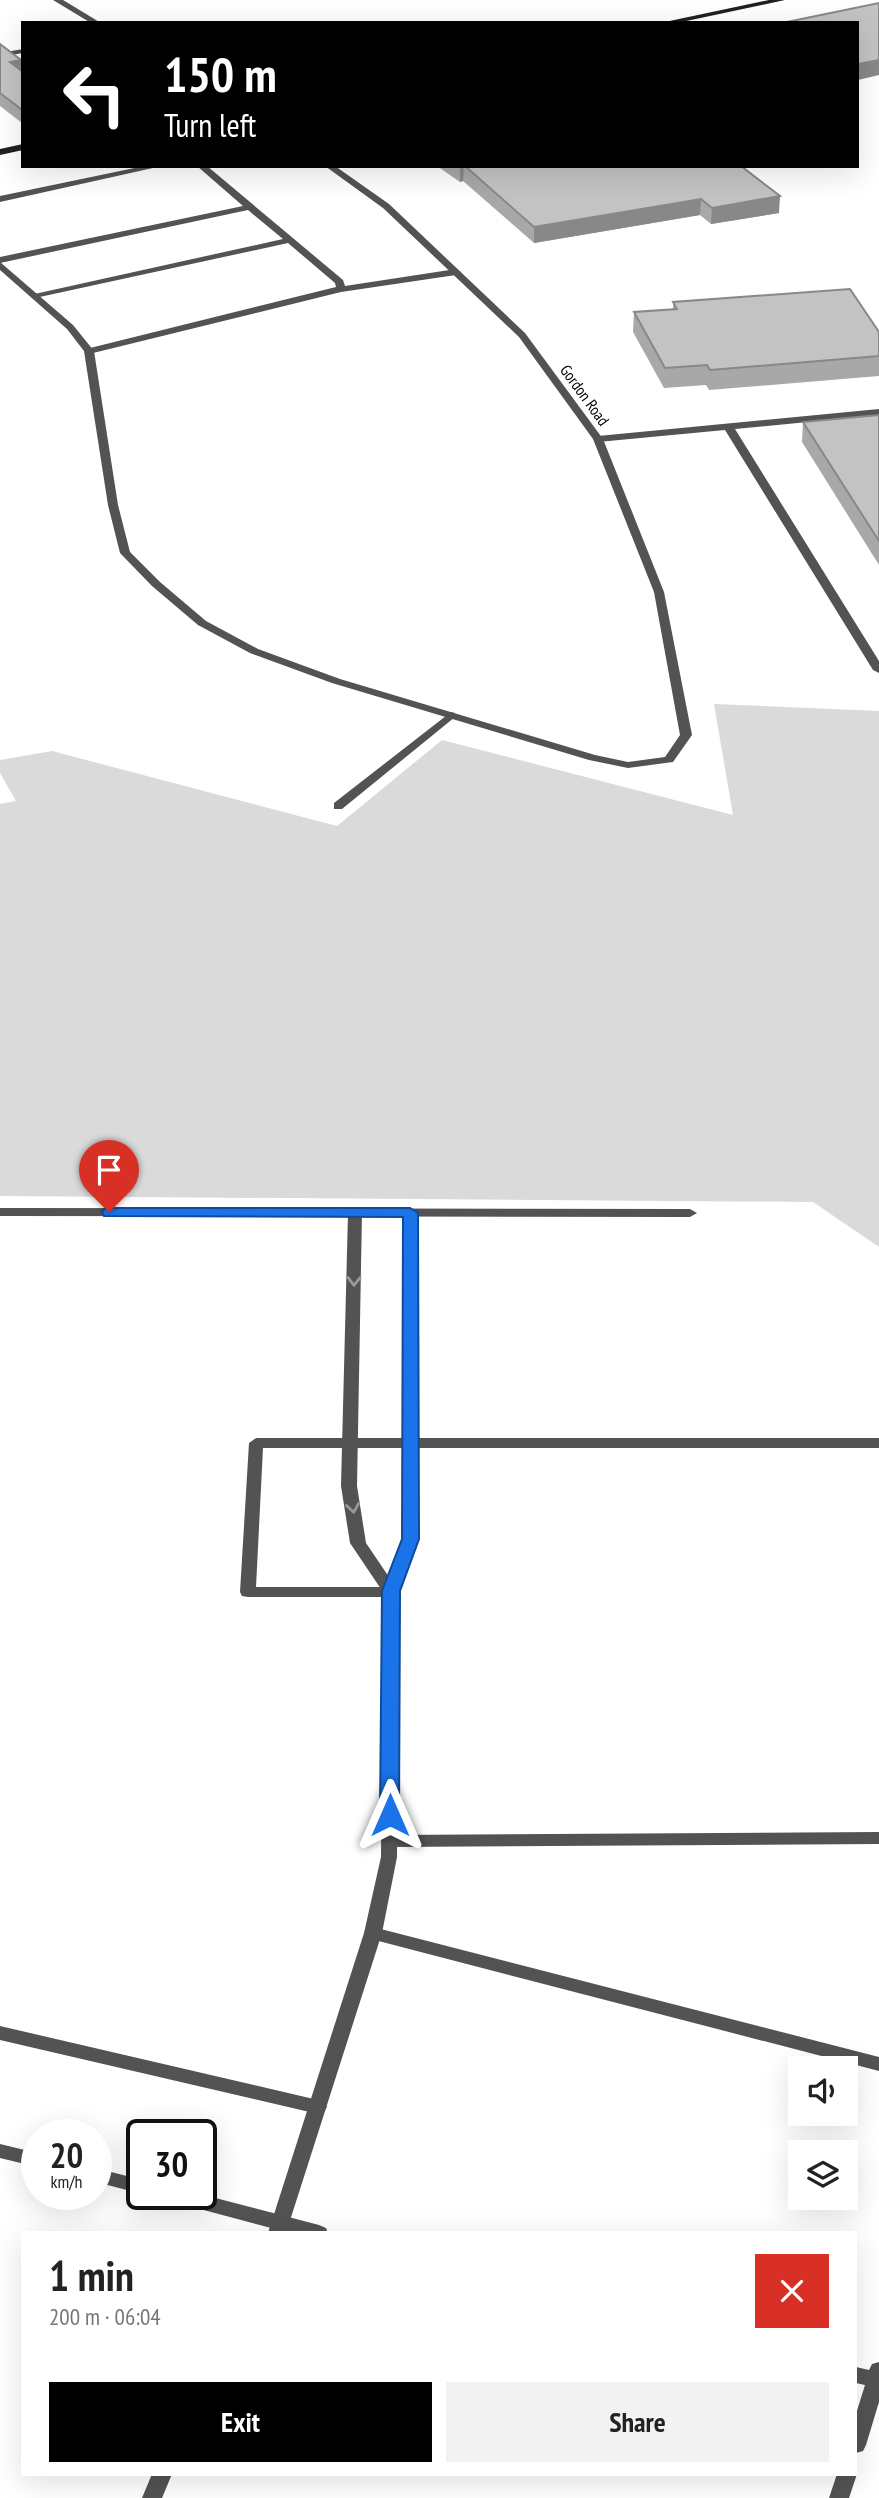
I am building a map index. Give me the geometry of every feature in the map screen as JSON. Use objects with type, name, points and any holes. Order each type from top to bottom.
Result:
[{"type":"street","points":[[57,0],[94,21]]},
{"type":"street","points":[[674,21],[781,0]]},
{"type":"street","points":[[0,55],[21,51]]},
{"type":"street","points":[[0,152],[21,147]]},
{"type":"street","points":[[0,199],[148,168]]},
{"type":"street","points":[[203,168],[340,282],[341,289]]},
{"type":"street","name":"Gordon Road","points":[[332,168],[386,206],[522,335],[598,439],[659,592],[686,735],[669,760],[628,765],[593,758],[451,715]]},
{"type":"street","points":[[250,207],[0,263],[6,278],[35,295],[70,327],[89,351],[113,505],[125,553],[202,623],[254,651],[336,681],[451,715]]},
{"type":"street","points":[[35,295],[289,240]]},
{"type":"street","points":[[89,351],[341,289],[456,272]]},
{"type":"street","points":[[598,439],[879,412]]},
{"type":"street","points":[[728,426],[879,670]]},
{"type":"street","points":[[338,806],[451,715]]},
{"type":"street","points":[[0,1212],[690,1213]]},
{"type":"street","points":[[355,1213],[349,1486],[358,1542],[391,1591]]},
{"type":"street","points":[[278,2228],[373,1933],[389,1857],[391,1591],[411,1539],[410,1213]]},
{"type":"street","points":[[391,1591],[248,1592],[256,1443],[879,1443]]},
{"type":"street","points":[[390,1841],[879,1838]]},
{"type":"street","points":[[373,1933],[879,2064]]},
{"type":"street","points":[[0,2033],[318,2107]]},
{"type":"street","points":[[0,2151],[21,2156]]},
{"type":"street","points":[[217,2209],[278,2228],[303,2231]]},
{"type":"street","points":[[857,2375],[877,2375],[857,2442]]},
{"type":"street","points":[[152,2498],[161,2476]]},
{"type":"street","points":[[839,2498],[846,2476]]},
{"type":"shaded area","points":[[714,704],[879,711],[879,1247],[813,1202],[0,1196],[0,804],[16,801],[0,773],[0,760],[52,751],[337,826],[442,740],[733,815]]},
{"type":"building","points":[[879,3],[879,60],[859,64],[859,21],[792,21]]},
{"type":"building","points":[[0,44],[21,60],[10,62],[21,70],[21,109],[0,93]]},
{"type":"building","points":[[467,168],[744,168],[780,196],[712,208],[701,199],[534,227]]},
{"type":"building","points":[[850,289],[879,332],[879,356],[710,370],[707,365],[665,368],[634,312],[677,309],[673,302]]},
{"type":"building","points":[[879,415],[879,541],[803,422]]},
{"type":"route","points":[[109,1212],[410,1213],[411,1539],[391,1591],[390,1815]]}]
